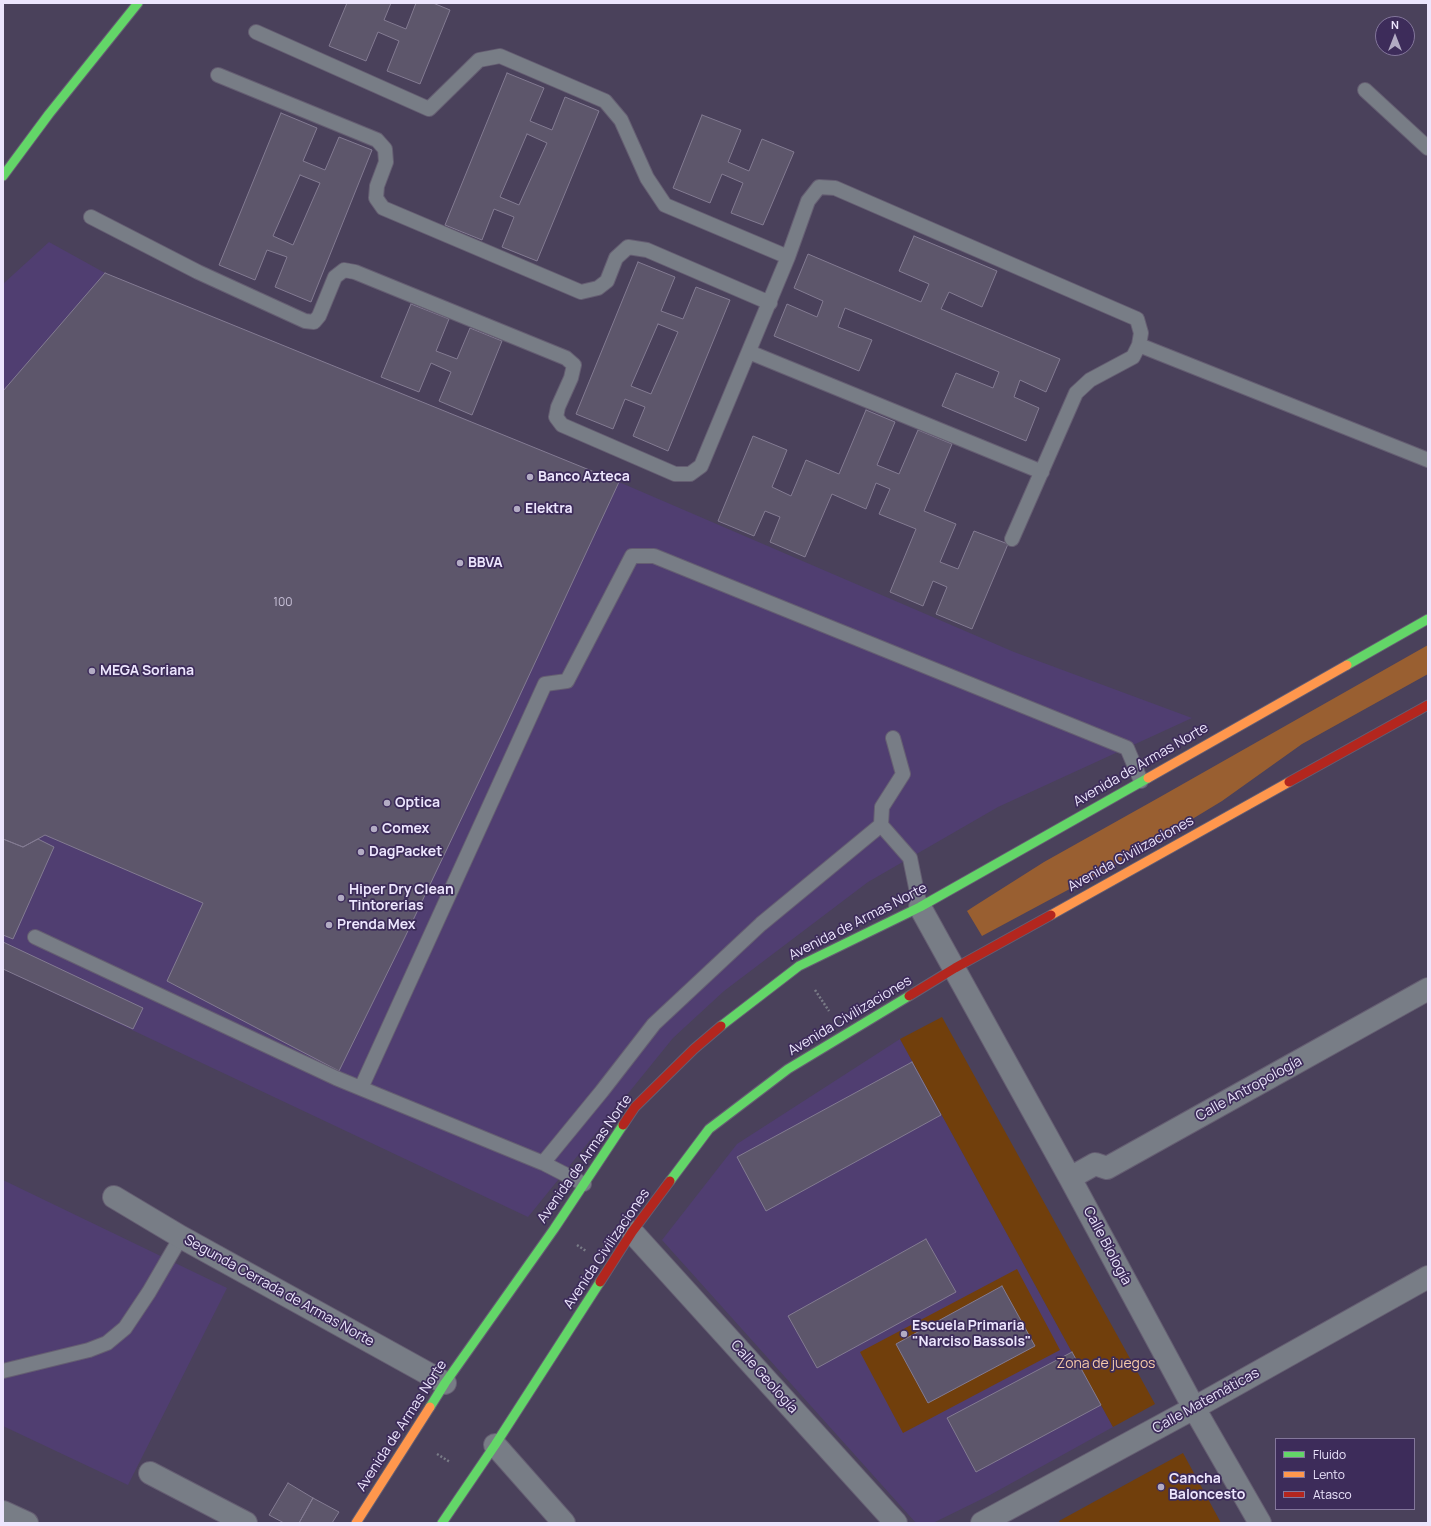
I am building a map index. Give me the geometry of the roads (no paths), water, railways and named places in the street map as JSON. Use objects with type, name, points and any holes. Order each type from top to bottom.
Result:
[{"type":"main road","points":[[3,176],[49,114],[138,3]]},
{"type":"main road","name":"Avenida de Armas Norte","points":[[356,1523],[445,1383],[549,1236],[635,1107],[694,1049],[732,1016],[798,966],[920,907],[1428,619]]},
{"type":"main road","name":"Avenida Civilizaciones","points":[[442,1523],[495,1445],[632,1232],[709,1129],[788,1069],[955,968],[1428,705]]},
{"type":"street","name":"Calle Biología","points":[[920,907],[1070,1178],[1194,1408],[1260,1523]]},
{"type":"street","name":"Calle Antropología","points":[[1070,1178],[1095,1164],[1107,1168],[1428,989]]},
{"type":"street","name":"Segunda Cerrada de Armas Norte","points":[[114,1197],[445,1383]]},
{"type":"street","name":"Calle Geología","points":[[632,1232],[896,1523]]},
{"type":"street","name":"Calle Matemáticas","points":[[982,1523],[1194,1408],[1428,1277]]},
{"type":"street","points":[[495,1445],[564,1523]]},
{"type":"street","points":[[150,1474],[246,1523]]},
{"type":"street","points":[[3,1512],[27,1523]]},
{"type":"lane","points":[[256,32],[429,109],[479,60],[500,56],[605,101],[621,120],[647,178],[665,205],[788,257]]},
{"type":"lane","points":[[218,75],[377,140],[385,149],[386,162],[377,186],[376,198],[383,208],[582,292],[598,288],[607,281],[616,258],[628,247],[647,250],[770,303]]},
{"type":"lane","points":[[1365,90],[1428,148]]},
{"type":"lane","points":[[92,217],[198,272],[306,321],[314,322],[336,277],[344,270],[355,272],[566,358],[574,365],[571,378],[558,407],[556,417],[562,425],[674,474],[690,474],[702,466],[770,303],[808,201],[819,187],[835,188],[1137,319],[1141,333],[1139,345],[1132,357],[1090,380],[1076,393],[1012,539]]},
{"type":"lane","points":[[1139,345],[1428,460]]},
{"type":"lane","points":[[749,352],[1042,472]]},
{"type":"lane","points":[[361,1088],[545,684],[567,681],[632,556],[654,556],[1127,748],[1141,781]]},
{"type":"lane","points":[[893,738],[903,774],[882,807],[881,825],[910,858],[920,907]]},
{"type":"lane","points":[[543,1163],[654,1024],[761,924],[881,825]]},
{"type":"lane","points":[[35,937],[336,1078],[543,1163],[584,1184]]},
{"type":"lane","points":[[3,1371],[89,1350],[107,1343],[124,1328],[149,1292],[181,1236]]},
{"type":"place","name":"Banco Azteca","points":[[530,477]]},
{"type":"place","name":"Elektra","points":[[517,509]]},
{"type":"place","name":"BBVA","points":[[460,563]]},
{"type":"place","name":"MEGA Soriana","points":[[92,671]]},
{"type":"place","name":"Optica","points":[[387,803]]},
{"type":"place","name":"Comex","points":[[374,829]]},
{"type":"place","name":"DagPacket","points":[[361,852]]},
{"type":"place","name":"Hiper Dry Clean Tintorerias","points":[[341,898]]},
{"type":"place","name":"Prenda Mex","points":[[329,925]]},
{"type":"place","name":"Escuela Primaria \"Narciso Bassols\"","points":[[904,1334]]},
{"type":"place","name":"Cancha Baloncesto","points":[[1161,1487]]},
{"type":"park label","name":"Zona de juegos","points":[[1106,1364]]}]
